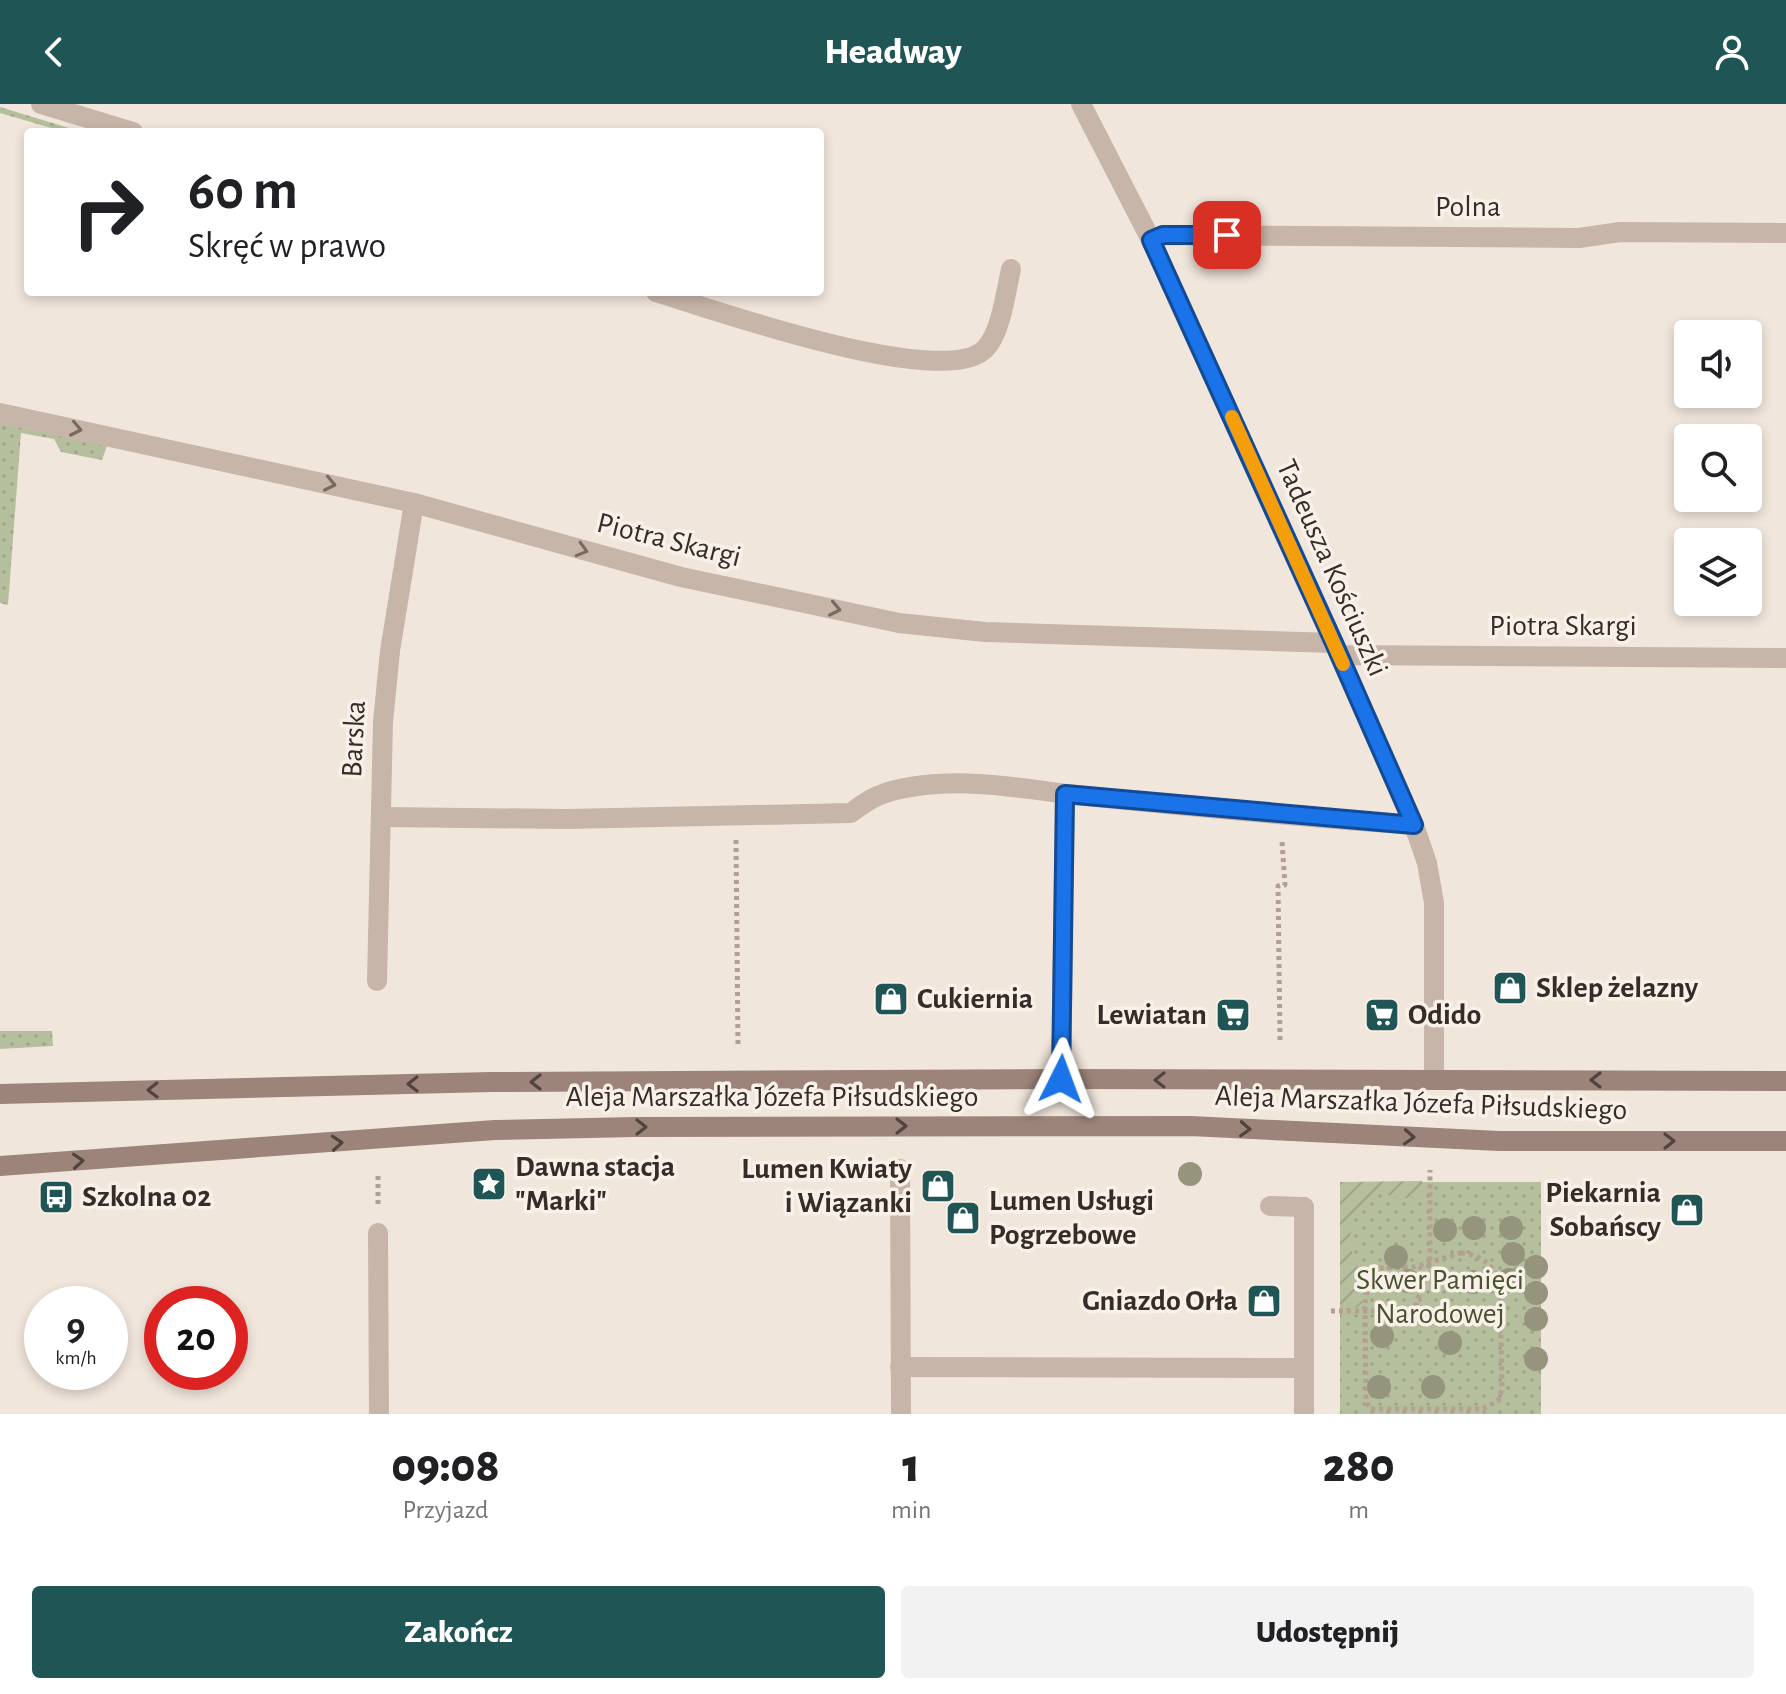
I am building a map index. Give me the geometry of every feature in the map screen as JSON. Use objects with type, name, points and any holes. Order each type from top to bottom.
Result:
[{"type":"main road","name":"Aleja Marszałka Józefa Piłsudskiego","points":[[0,1094],[491,1082],[1061,1079],[1786,1081]]},
{"type":"main road","name":"Aleja Marszałka Józefa Piłsudskiego","points":[[0,1166],[495,1130],[635,1127],[1190,1126],[1499,1141],[1786,1141]]},
{"type":"street","points":[[41,104],[120,128]]},
{"type":"street","name":"Tadeusza Kościuszki","points":[[1081,104],[1151,240],[1414,825],[1427,863],[1434,903],[1434,1080]]},
{"type":"street","name":"Polna","points":[[1151,240],[1163,235],[1579,238],[1620,232],[1786,233]]},
{"type":"street","points":[[669,296],[810,339],[871,353],[903,358],[972,358],[987,348],[999,320],[1011,269]]},
{"type":"street","name":"Piotra Skargi","points":[[0,413],[414,503],[681,577],[899,623],[985,632],[1337,649],[1786,658]]},
{"type":"street","name":"Barska","points":[[377,981],[383,722],[390,651],[414,503]]},
{"type":"street","points":[[381,817],[567,819],[851,813],[874,796],[913,786],[980,783],[1065,794],[1414,825]]},
{"type":"street","points":[[1061,1079],[1065,794]]},
{"type":"street","points":[[900,1169],[901,1414]]},
{"type":"street","points":[[1270,1206],[1304,1207],[1304,1414]]},
{"type":"street","points":[[378,1233],[379,1414]]},
{"type":"street","points":[[900,1367],[1304,1368]]},
{"type":"path","points":[[1275,814],[1285,863],[1285,885],[1278,886],[1280,1040]]},
{"type":"path","points":[[735,815],[738,1044]]},
{"type":"path","points":[[1305,1311],[1414,1311],[1430,1262],[1430,1170]]},
{"type":"path","points":[[1461,1253],[1474,1255],[1489,1264],[1498,1277],[1502,1292],[1502,1389],[1496,1404],[1482,1409],[1370,1409],[1366,1401],[1365,1311],[1367,1282],[1374,1272],[1384,1267],[1414,1267],[1461,1253]]},
{"type":"green space","points":[[0,107],[69,128],[51,128],[0,113]]},
{"type":"green space","points":[[0,423],[107,446],[102,460],[61,452],[54,439],[21,433],[8,605],[0,603]]},
{"type":"green space","points":[[0,1031],[52,1031],[53,1046],[0,1049]]},
{"type":"green space","points":[[1422,1181],[1422,1194],[1401,1198],[1378,1193],[1358,1211],[1350,1236],[1362,1303],[1356,1308],[1340,1308],[1340,1182]]},
{"type":"green space","name":"Skwer Pamięci Narodowej","points":[[1340,1182],[1541,1182],[1541,1414],[1340,1414]]},
{"type":"slow traffic","points":[[1232,417],[1343,664]]},
{"type":"place","name":"Sklep żelazny","points":[[1510,988]]},
{"type":"place","name":"Cukiernia","points":[[891,999]]},
{"type":"place","name":"Lewiatan","points":[[1233,1015]]},
{"type":"place","name":"Odido","points":[[1382,1015]]},
{"type":"place","name":"Dawna stacja \"Marki\"","points":[[489,1184]]},
{"type":"place","name":"Lumen Kwiaty i Wiązanki","points":[[938,1186]]},
{"type":"place","name":"Szkolna 02","points":[[56,1197]]},
{"type":"place","name":"Piekarnia Sobańscy","points":[[1687,1210]]},
{"type":"place","name":"Lumen Usługi Pogrzebowe","points":[[963,1218]]},
{"type":"place","name":"Gniazdo Orła","points":[[1264,1301]]},
{"type":"route","points":[[1061,1079],[1065,794],[1414,825],[1151,240],[1163,235],[1227,235]]}]
